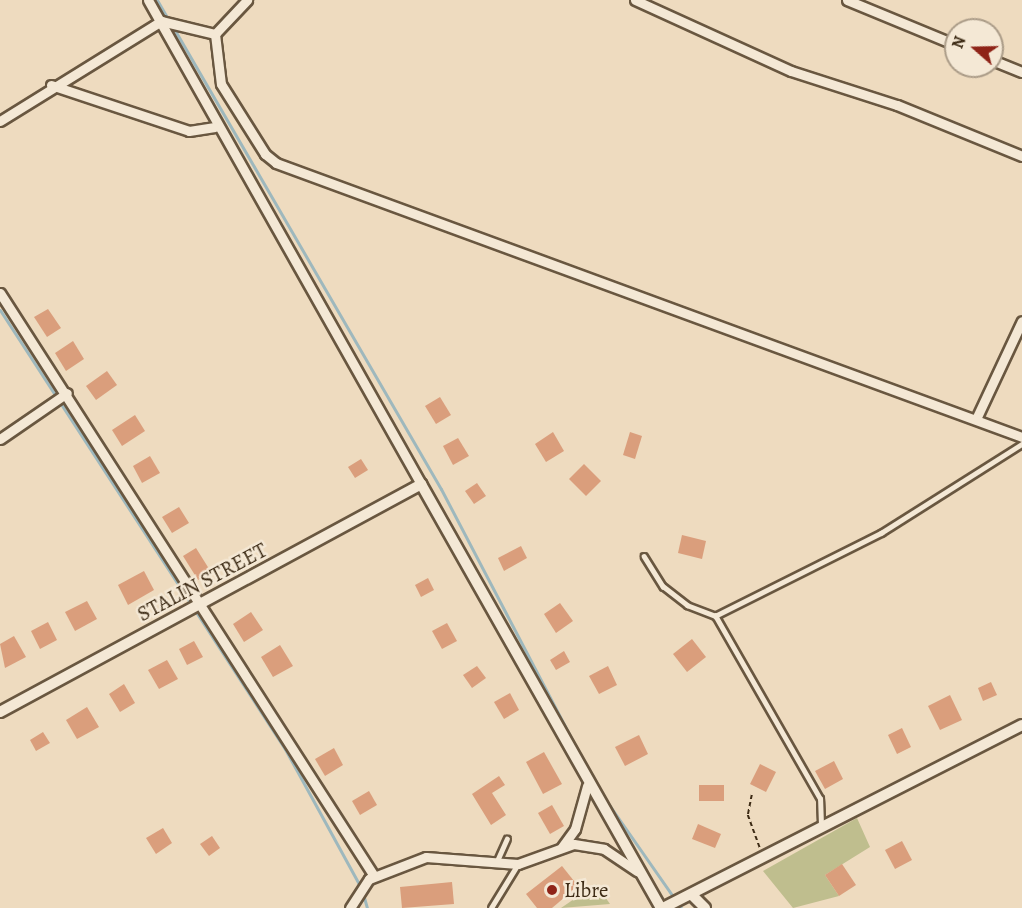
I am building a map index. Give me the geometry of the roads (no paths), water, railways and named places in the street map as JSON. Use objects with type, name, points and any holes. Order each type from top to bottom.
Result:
[{"type":"street","points":[[148,0],[215,127],[421,484],[587,786],[637,871],[662,908],[693,896],[763,854],[1022,725]]},
{"type":"street","points":[[215,34],[247,0]]},
{"type":"street","points":[[847,0],[944,40]]},
{"type":"street","points":[[642,1],[790,71],[897,105],[1022,156]]},
{"type":"street","points":[[0,121],[51,86],[161,21],[215,34]]},
{"type":"street","points":[[215,34],[221,84],[265,154],[276,163],[1022,437]]},
{"type":"street","points":[[1004,65],[1022,72]]},
{"type":"street","points":[[51,86],[189,130],[215,127]]},
{"type":"street","points":[[0,293],[204,604],[374,876]]},
{"type":"street","points":[[976,419],[1022,321]]},
{"type":"street","points":[[0,439],[67,393]]},
{"type":"street","name":"STALIN STREET","points":[[0,712],[204,604],[421,484]]},
{"type":"street","points":[[562,848],[575,829],[587,786]]},
{"type":"street","points":[[350,908],[374,876],[426,857],[518,864],[562,848],[604,849],[637,871]]},
{"type":"street","points":[[693,896],[705,908]]},
{"type":"lane","points":[[715,616],[881,533],[1022,444]]},
{"type":"lane","points":[[644,556],[663,586],[687,605],[715,616],[819,799],[821,825]]},
{"type":"lane","points":[[496,864],[507,839]]},
{"type":"lane","points":[[491,908],[518,864]]},
{"type":"waterway","points":[[157,0],[168,19]]},
{"type":"waterway","points":[[173,27],[441,489],[581,757]]},
{"type":"waterway","points":[[0,310],[285,749],[361,888]]},
{"type":"waterway","points":[[605,799],[681,908]]},
{"type":"waterway","points":[[363,894],[367,908]]},
{"type":"place","name":"Libre","points":[[552,890]]}]
